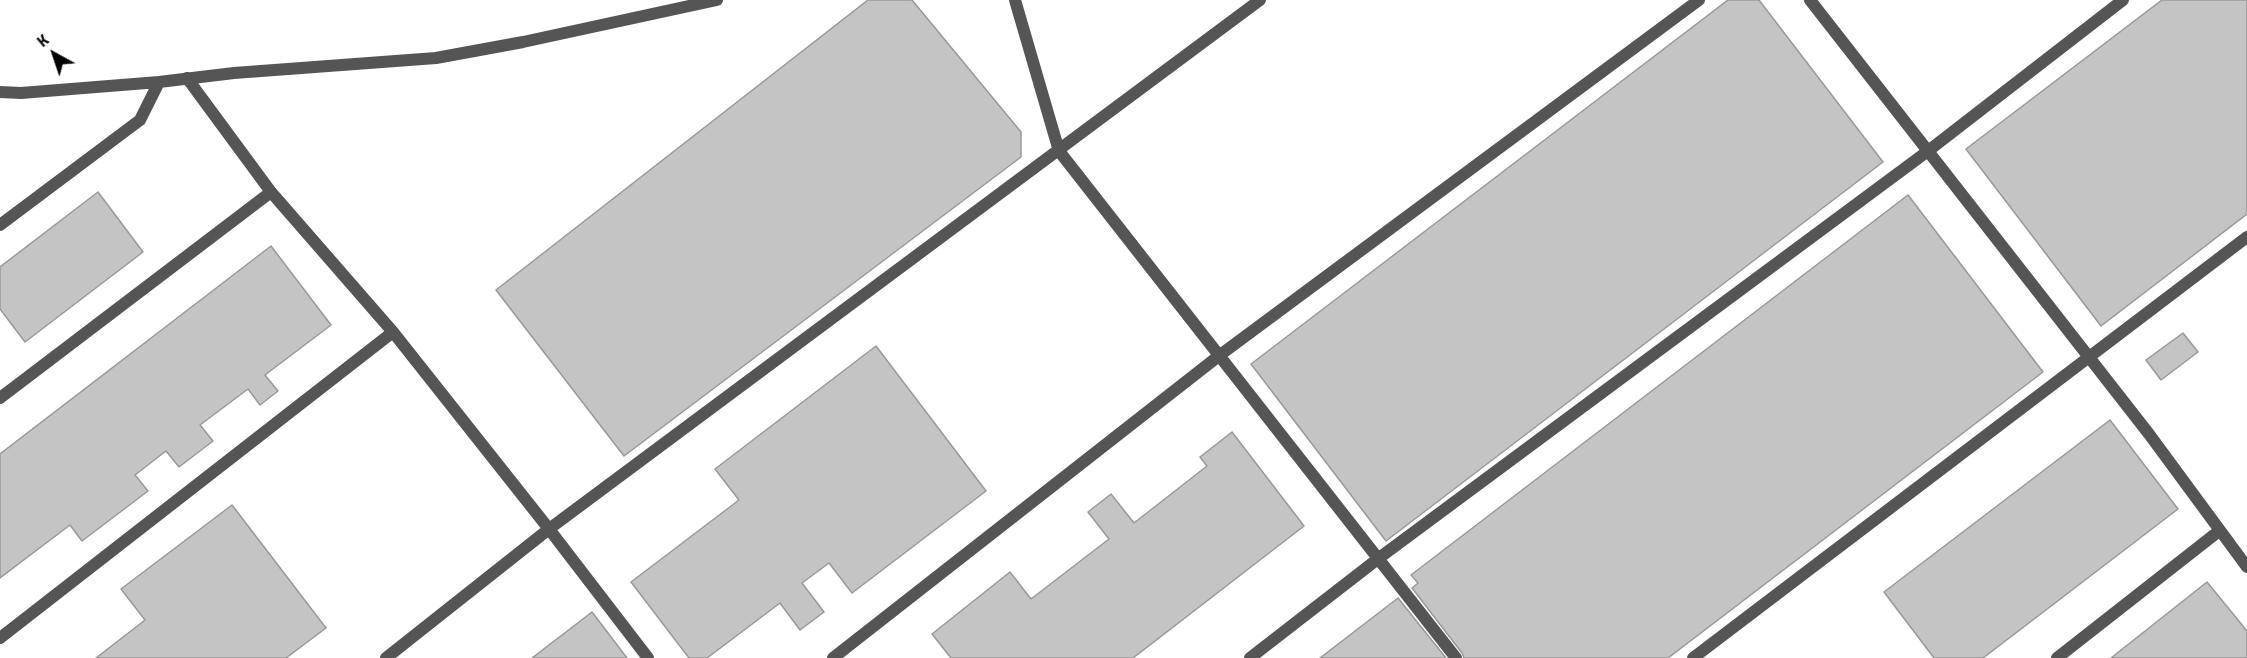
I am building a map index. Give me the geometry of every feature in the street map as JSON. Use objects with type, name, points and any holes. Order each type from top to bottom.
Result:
[{"type":"street","points":[[0,92],[21,93],[323,65],[436,58],[523,42],[717,0]]},
{"type":"street","points":[[1016,0],[1059,151],[1456,658]]},
{"type":"street","points":[[386,658],[549,529],[1260,0]]},
{"type":"street","points":[[833,658],[1220,355],[1699,0]]},
{"type":"street","points":[[1810,0],[2148,434],[2247,567]]},
{"type":"street","points":[[1250,658],[1379,558],[1928,151],[2122,0]]},
{"type":"street","points":[[187,78],[271,192],[393,332],[648,658]]},
{"type":"street","points":[[0,225],[140,120],[159,82]]},
{"type":"street","points":[[0,398],[271,192]]},
{"type":"street","points":[[1693,658],[2247,237]]},
{"type":"street","points":[[0,638],[393,332]]},
{"type":"street","points":[[2057,658],[2219,531]]},
{"type":"building","points":[[868,0],[912,0],[1021,132],[1021,157],[624,456],[496,290]]},
{"type":"building","points":[[1728,0],[1759,0],[1883,162],[1386,541],[1251,364]]},
{"type":"building","points":[[2162,0],[2247,0],[2247,214],[2101,326],[1966,149]]},
{"type":"building","points":[[98,192],[143,252],[25,342],[0,309],[0,267]]},
{"type":"building","points":[[1908,195],[2043,372],[1668,658],[1464,658],[1412,588],[1418,583],[1411,575]]},
{"type":"building","points":[[271,246],[331,325],[265,375],[278,391],[260,405],[248,389],[200,425],[213,441],[179,467],[166,451],[135,475],[148,491],[82,541],[70,525],[0,578],[0,454]]},
{"type":"building","points":[[2183,333],[2198,352],[2161,380],[2146,360]]},
{"type":"building","points":[[876,346],[986,491],[852,593],[829,563],[802,583],[824,612],[800,630],[780,603],[707,658],[689,658],[631,582],[739,500],[715,469]]},
{"type":"building","points":[[2110,420],[2178,509],[1983,658],[1934,658],[1884,592]]},
{"type":"building","points":[[1232,432],[1304,526],[1133,658],[951,658],[932,634],[1010,572],[1031,599],[1109,539],[1088,512],[1111,494],[1134,523],[1207,466],[1200,457]]},
{"type":"building","points":[[232,505],[326,628],[286,658],[96,658],[145,620],[121,589]]},
{"type":"building","points":[[2207,582],[2247,631],[2247,658],[2111,658]]},
{"type":"building","points":[[1398,598],[1446,658],[1320,658]]},
{"type":"building","points":[[592,612],[627,658],[532,658]]}]
